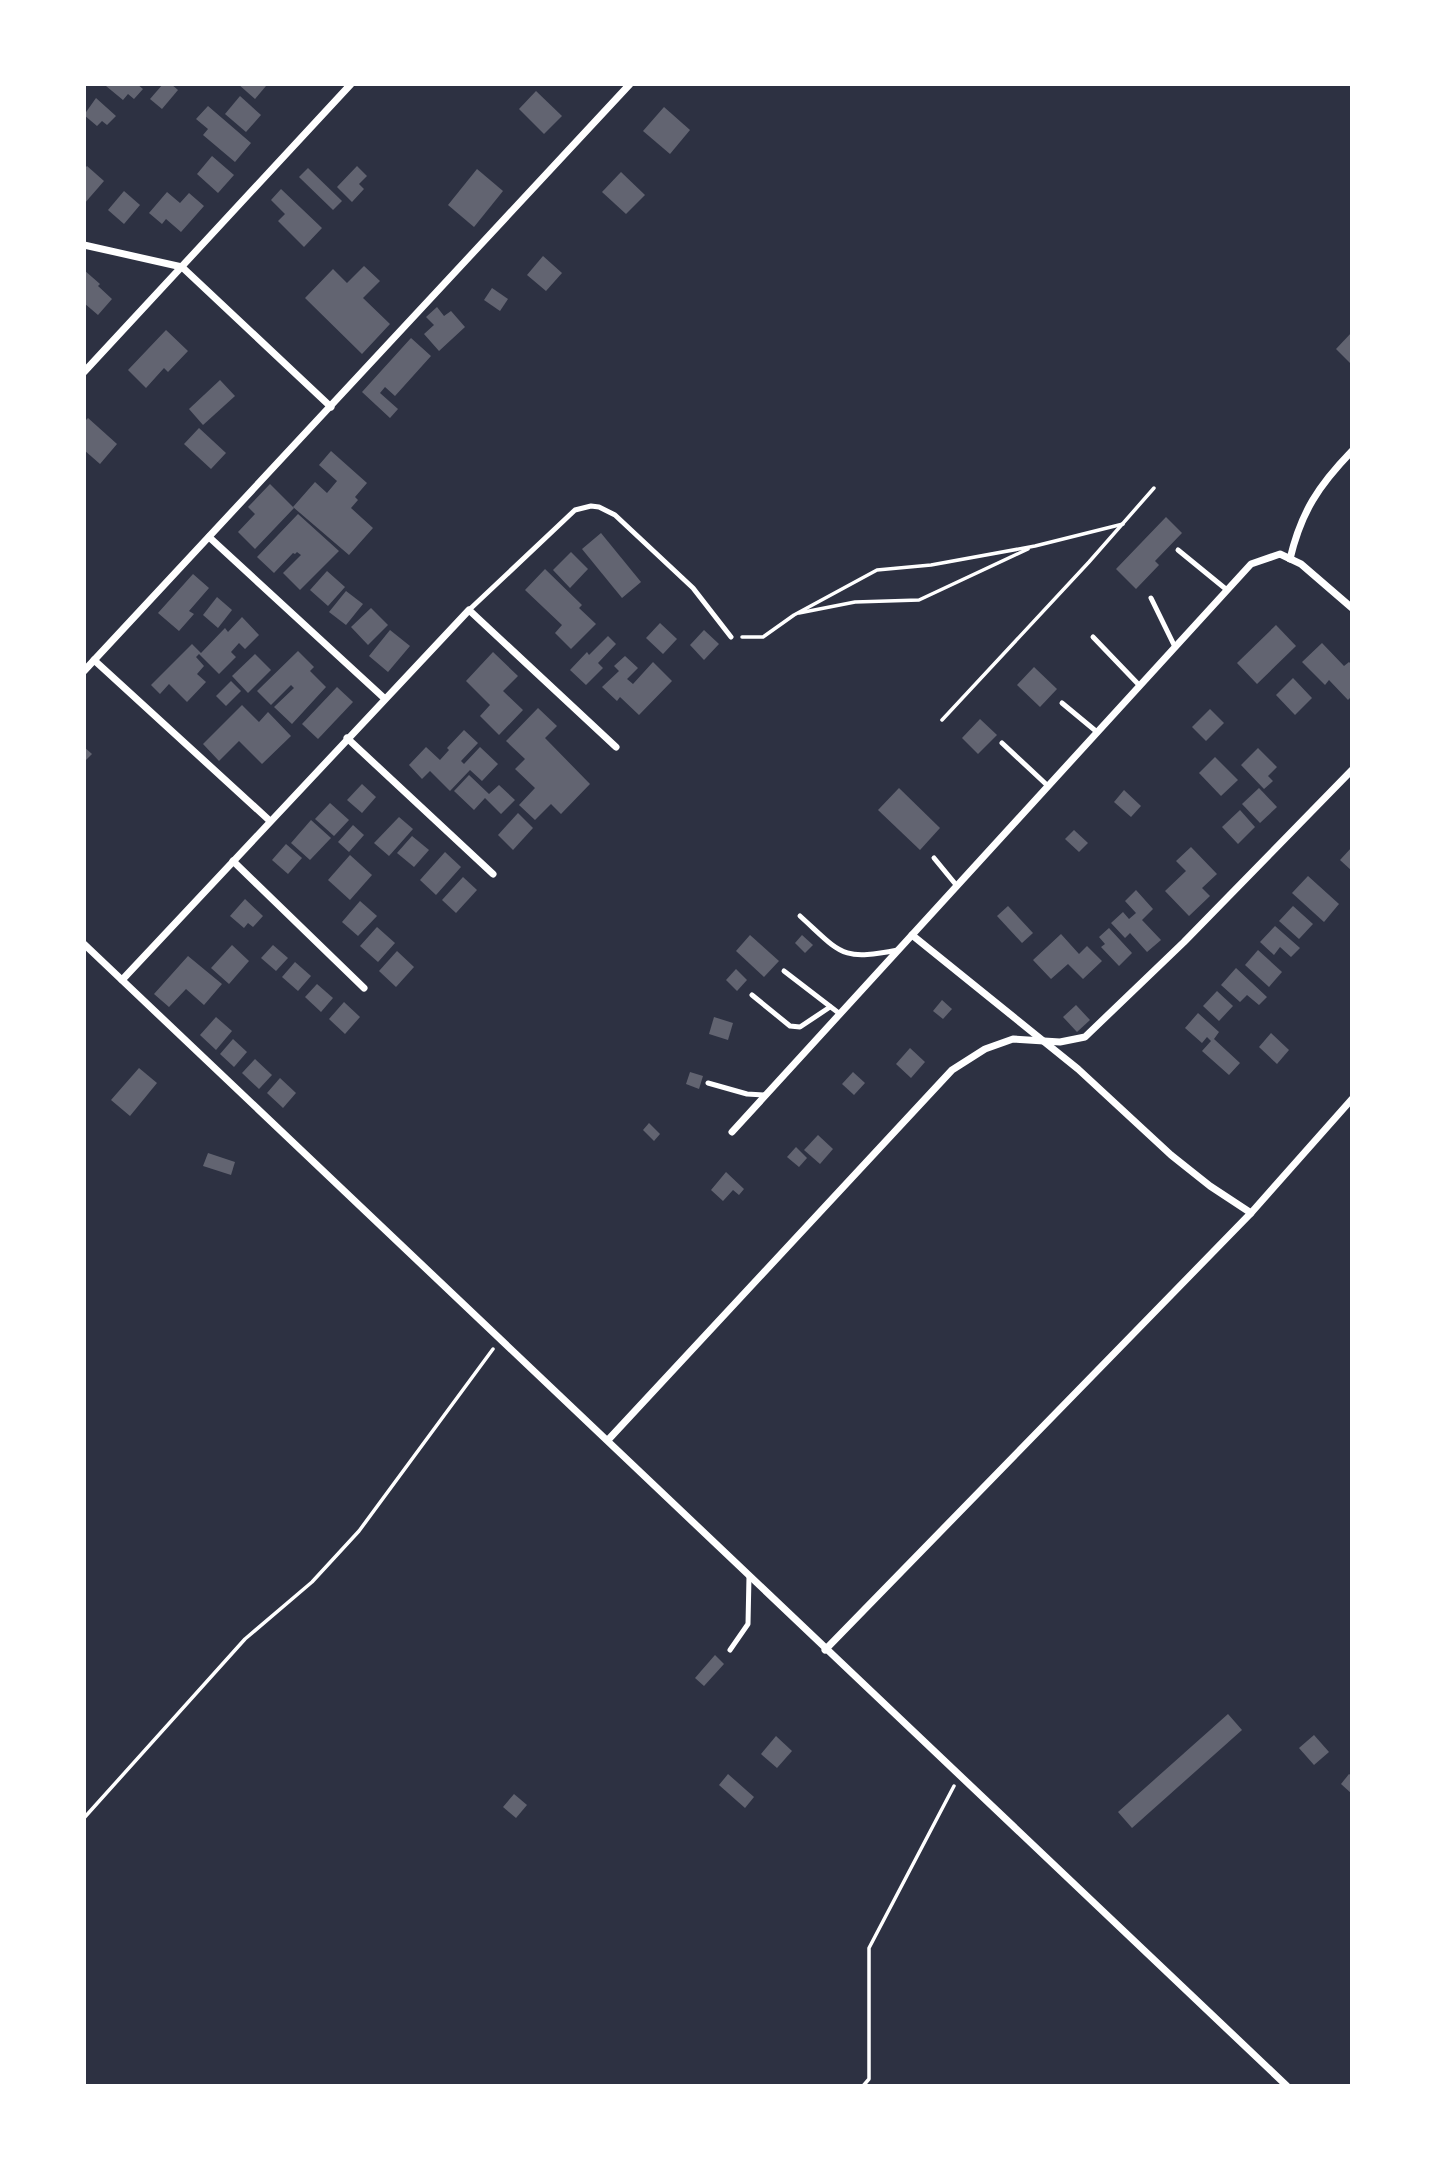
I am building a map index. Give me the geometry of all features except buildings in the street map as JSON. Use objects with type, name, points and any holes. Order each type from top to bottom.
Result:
[{"type":"street","points":[[84,372],[351,84]]},
{"type":"street","points":[[84,671],[630,84]]},
{"type":"street","points":[[84,244],[182,267],[331,407]]},
{"type":"street","points":[[1290,559],[1297,529],[1318,489],[1352,451]]},
{"type":"street","points":[[209,537],[384,698]]},
{"type":"street","points":[[732,1132],[1251,564],[1280,554],[1301,564],[1352,608]]},
{"type":"street","points":[[122,980],[469,610],[615,747]]},
{"type":"street","points":[[94,660],[270,821]]},
{"type":"street","points":[[347,738],[493,874]]},
{"type":"street","points":[[608,1440],[952,1070],[985,1049],[1013,1039],[1060,1042],[1085,1037],[1184,942],[1352,769]]},
{"type":"street","points":[[233,861],[364,988]]},
{"type":"street","points":[[912,935],[1045,1041],[1171,1155],[1210,1186],[1251,1213]]},
{"type":"street","points":[[84,944],[1287,2086]]},
{"type":"street","points":[[825,1650],[1251,1213],[1352,1100]]},
{"type":"lane","points":[[469,610],[575,510],[591,506],[615,515],[693,588],[731,637]]},
{"type":"lane","points":[[1178,550],[1227,590]]},
{"type":"lane","points":[[1152,598],[1175,647]]},
{"type":"lane","points":[[1093,637],[1140,686]]},
{"type":"lane","points":[[1062,703],[1097,732]]},
{"type":"lane","points":[[1002,743],[1048,786]]},
{"type":"lane","points":[[934,858],[957,886]]},
{"type":"lane","points":[[800,916],[839,952],[862,957],[898,950]]},
{"type":"lane","points":[[784,971],[840,1014]]},
{"type":"lane","points":[[752,995],[789,1026],[800,1027],[830,1007]]},
{"type":"lane","points":[[708,1083],[747,1094],[766,1095]]},
{"type":"lane","points":[[730,1650],[748,1624],[749,1576]]},
{"type":"path","points":[[942,720],[1154,488]]},
{"type":"path","points":[[731,637],[762,637],[794,615],[877,570],[931,565],[1035,546],[1123,524]]},
{"type":"path","points":[[794,615],[855,602],[919,600],[1035,546]]},
{"type":"path","points":[[84,1818],[245,1639],[313,1582],[359,1531],[501,1339]]},
{"type":"path","points":[[863,2086],[869,2079],[869,1948],[960,1774]]}]
